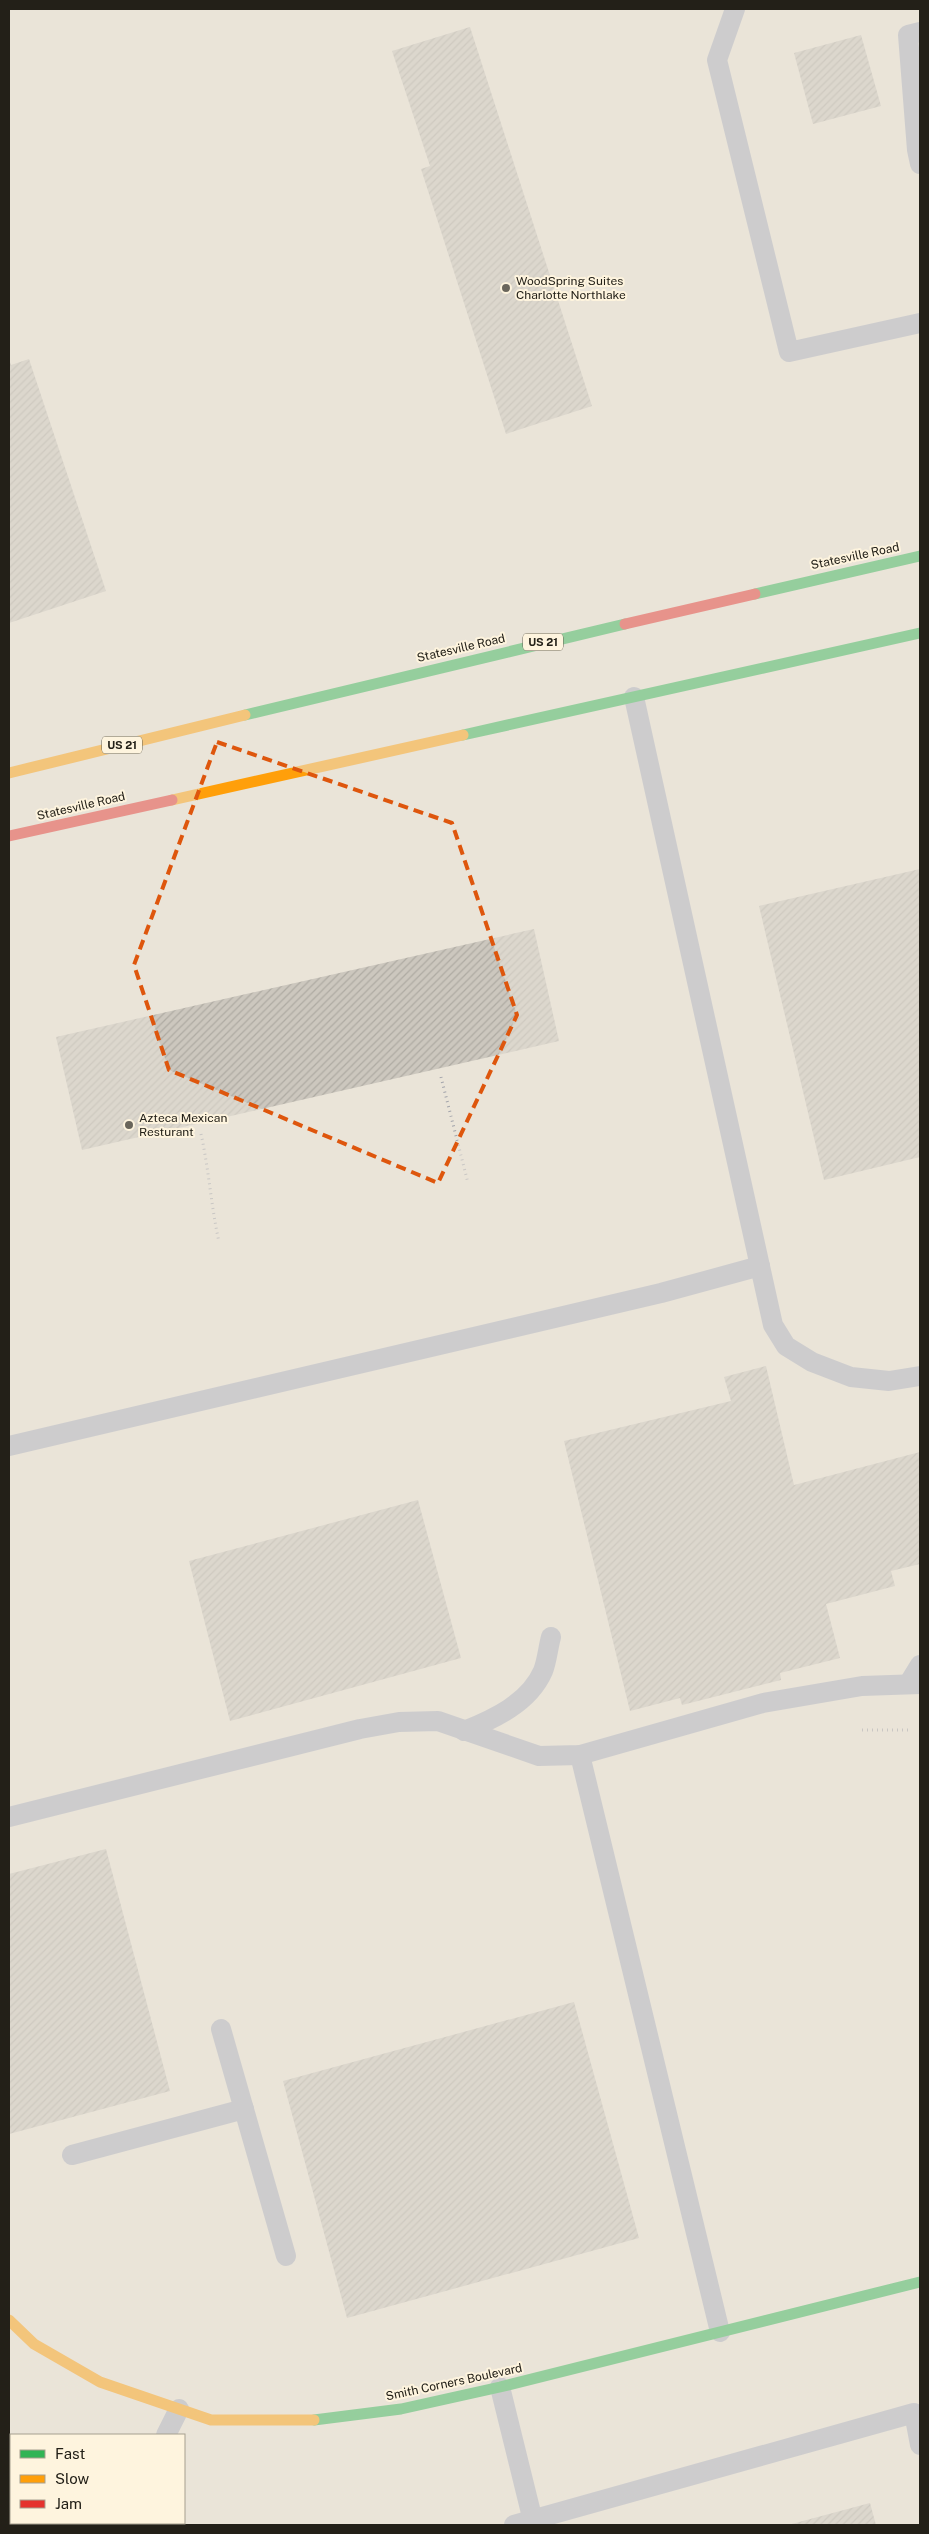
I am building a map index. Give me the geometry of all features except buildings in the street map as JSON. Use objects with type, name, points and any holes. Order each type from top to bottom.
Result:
[{"type":"main road","name":"Statesville Road","points":[[9,773],[400,676],[920,556]]},
{"type":"main road","name":"Statesville Road","points":[[9,836],[920,633]]},
{"type":"main road","name":"Smith Corners Boulevard","points":[[9,2320],[34,2344],[100,2382],[211,2420],[306,2421],[401,2409],[500,2387],[920,2282]]},
{"type":"lane","points":[[735,9],[717,60],[789,352],[920,323]]},
{"type":"lane","points":[[920,32],[908,35],[917,150],[920,164]]},
{"type":"lane","points":[[634,697],[773,1325],[786,1346],[812,1362],[851,1377],[889,1381],[920,1376]]},
{"type":"lane","points":[[9,1446],[661,1293],[760,1266]]},
{"type":"lane","points":[[464,1731],[496,1718],[534,1686],[543,1670],[550,1638]]},
{"type":"lane","points":[[9,1817],[360,1729],[399,1722],[438,1722],[539,1756],[580,1755],[763,1703],[862,1686],[914,1684],[920,1665]]},
{"type":"lane","points":[[580,1755],[720,2332]]},
{"type":"lane","points":[[221,2029],[286,2256]]},
{"type":"lane","points":[[72,2155],[244,2109]]},
{"type":"lane","points":[[500,2387],[527,2524],[914,2413],[920,2445]]},
{"type":"lane","points":[[166,2434],[179,2409]]},
{"type":"path","points":[[441,1077],[468,1183]]},
{"type":"path","points":[[201,1134],[208,1166],[212,1210],[219,1242]]},
{"type":"path","points":[[862,1730],[910,1730]]},
{"type":"highlighted area","points":[[217,742],[452,823],[517,1015],[438,1183],[169,1070],[134,965]]},
{"type":"traffic: fast","points":[[755,594],[920,556]]},
{"type":"traffic: fast","points":[[245,715],[625,624]]},
{"type":"traffic: fast","points":[[463,735],[920,633]]},
{"type":"traffic: fast","points":[[314,2420],[401,2409],[500,2387],[920,2282]]},
{"type":"traffic: slow","points":[[9,773],[245,715]]},
{"type":"traffic: slow","points":[[172,800],[463,735]]},
{"type":"traffic: slow","points":[[9,2320],[34,2344],[100,2382],[211,2420],[314,2420]]},
{"type":"traffic: jam","points":[[625,624],[755,594]]},
{"type":"traffic: jam","points":[[9,836],[172,800]]},
{"type":"place","name":"WoodSpring Suites Charlotte Northlake","points":[[506,288]]},
{"type":"place","name":"Azteca Mexican Resturant","points":[[129,1125]]}]
